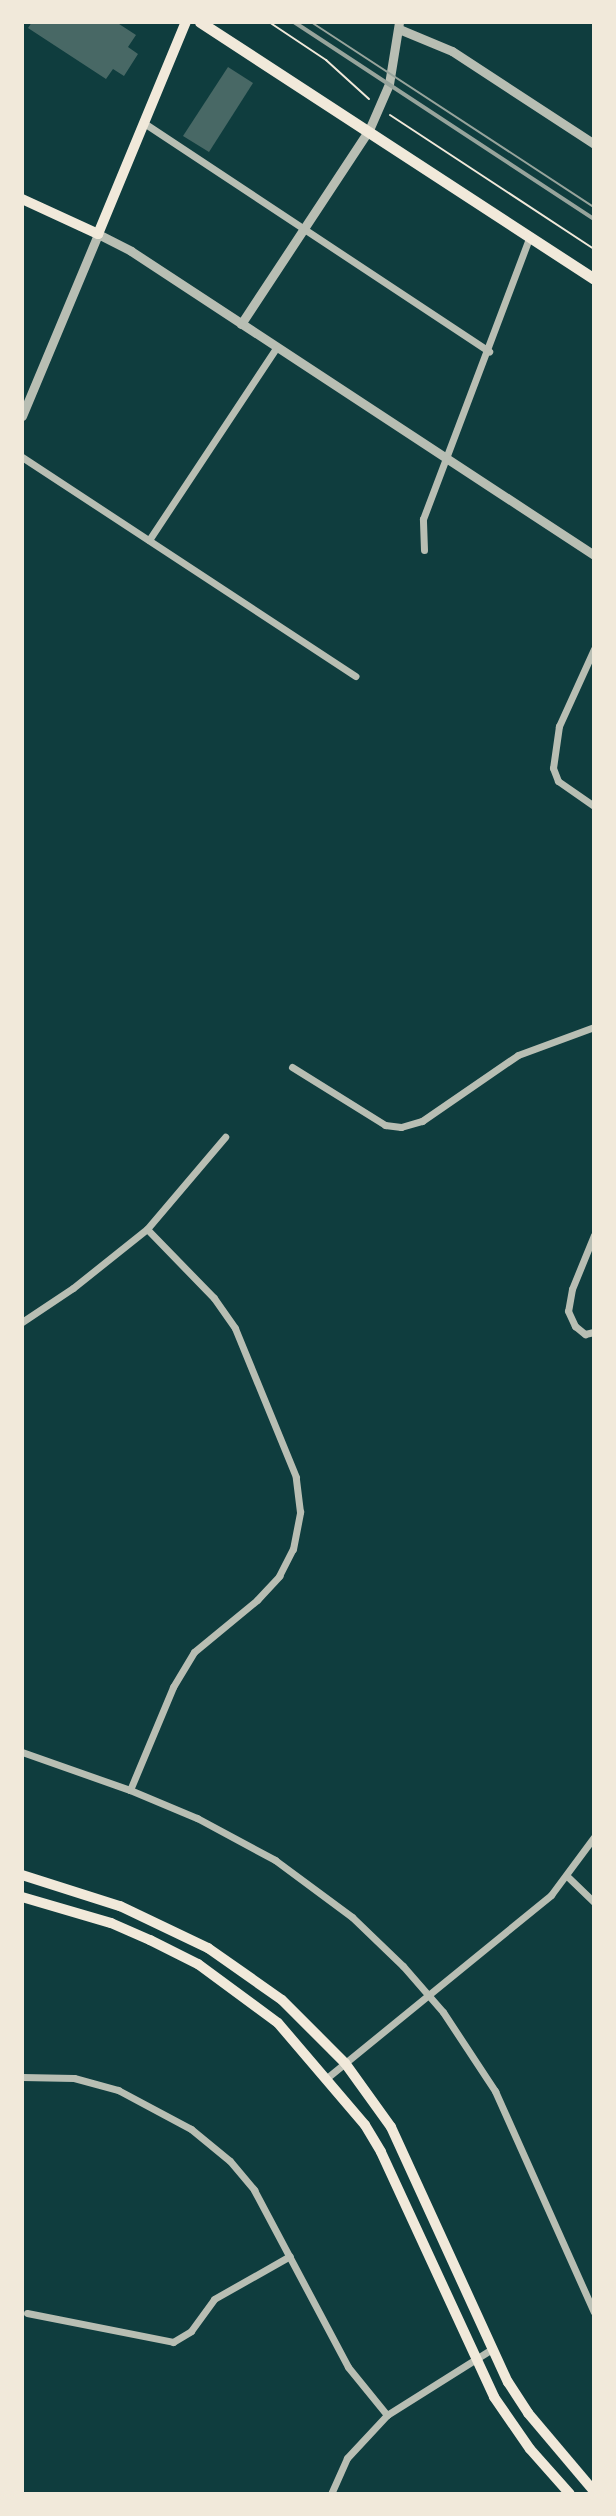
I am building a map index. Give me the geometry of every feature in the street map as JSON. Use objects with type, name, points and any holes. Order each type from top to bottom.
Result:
[{"type":"main road","points":[[22,199],[98,234],[186,22]]},
{"type":"main road","points":[[200,22],[594,279]]},
{"type":"main road","points":[[22,1875],[120,1906],[208,1948],[282,2000],[345,2063],[391,2127],[492,2349],[528,2413],[594,2491]]},
{"type":"main road","points":[[22,1897],[111,1923],[198,1964],[278,2023],[328,2077],[381,2152],[474,2358],[510,2423],[570,2494]]},
{"type":"street","points":[[241,324],[369,130],[389,84],[399,25],[452,51],[594,144]]},
{"type":"street","points":[[144,123],[489,351]]},
{"type":"street","points":[[22,416],[98,234],[131,251],[594,555]]},
{"type":"street","points":[[424,550],[423,519],[530,236]]},
{"type":"street","points":[[149,540],[276,348]]},
{"type":"street","points":[[22,457],[355,676]]},
{"type":"street","points":[[594,649],[559,726],[553,768],[558,781],[594,806]]},
{"type":"street","points":[[292,1067],[385,1125],[401,1127],[422,1121],[518,1055],[594,1027]]},
{"type":"street","points":[[22,1322],[73,1288],[147,1229],[225,1137]]},
{"type":"street","points":[[130,1790],[173,1687],[194,1652],[257,1600],[279,1576],[293,1549],[300,1512],[296,1477],[235,1328],[214,1298],[147,1229]]},
{"type":"street","points":[[594,1235],[572,1289],[568,1311],[575,1326],[585,1334],[594,1332]]},
{"type":"street","points":[[22,1752],[130,1790],[197,1818],[275,1860],[352,1917],[428,1994],[495,2091],[594,2312]]},
{"type":"street","points":[[328,2077],[551,1895],[568,1877],[594,1837]]},
{"type":"street","points":[[568,1877],[594,1902]]},
{"type":"street","points":[[22,2077],[74,2078],[118,2090],[191,2129],[230,2161],[254,2190],[348,2367],[387,2415]]},
{"type":"street","points":[[27,2313],[173,2342],[191,2331],[214,2299],[290,2256]]},
{"type":"street","points":[[331,2494],[347,2458],[387,2415],[492,2349]]},
{"type":"path","points":[[269,22],[326,60],[379,107],[594,249]]},
{"type":"building","points":[[32,22],[116,22],[136,35],[128,47],[138,54],[124,76],[113,69],[106,79],[28,28]]},
{"type":"building","points":[[228,67],[253,83],[209,152],[183,136]]},
{"type":"tram line","points":[[311,22],[594,207]]},
{"type":"railway","points":[[294,22],[594,219]]}]
